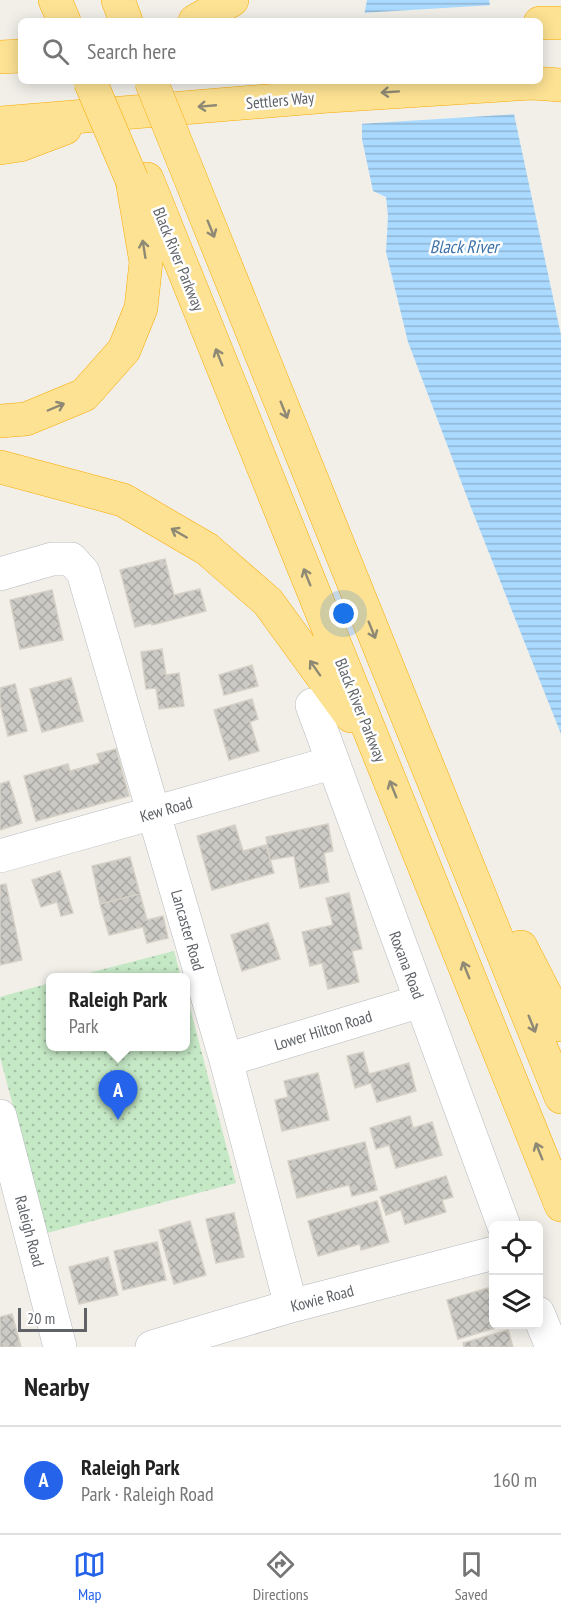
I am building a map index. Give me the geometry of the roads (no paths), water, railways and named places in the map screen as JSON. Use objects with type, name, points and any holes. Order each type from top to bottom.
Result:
[{"type":"highway","points":[[55,0],[63,18]]},
{"type":"highway","points":[[75,0],[82,18]]},
{"type":"highway","points":[[118,0],[125,18]]},
{"type":"highway","points":[[200,18],[232,0]]},
{"type":"highway","points":[[543,23],[561,23]]},
{"type":"highway","points":[[0,57],[18,56]]},
{"type":"highway","points":[[0,421],[26,419],[84,395],[124,350],[141,308],[146,262],[140,179],[92,84]]},
{"type":"highway","name":"Black River Parkway","points":[[109,84],[140,179],[376,748],[561,1205]]},
{"type":"highway","points":[[152,84],[561,1096]]},
{"type":"highway","name":"Settlers Way","points":[[0,123],[328,96],[547,84]]},
{"type":"highway","points":[[0,148],[20,145],[98,116]]},
{"type":"highway","points":[[0,467],[123,500],[207,549],[268,602],[330,689],[376,748]]},
{"type":"highway","points":[[423,755],[561,1025]]},
{"type":"street","name":"Lancaster Road","points":[[0,574],[52,560],[71,560],[83,572],[226,1060],[291,1306]]},
{"type":"street","name":"Roxana Road","points":[[312,705],[331,763],[502,1221]]},
{"type":"street","name":"Kew Road","points":[[0,856],[331,763]]},
{"type":"street","name":"Lower Hilton Road","points":[[226,1060],[421,1001]]},
{"type":"street","name":"Raleigh Road","points":[[0,1116],[60,1347]]},
{"type":"street","name":"Kowie Road","points":[[152,1347],[291,1306],[489,1254]]},
{"type":"street","points":[[543,1325],[552,1347]]},
{"type":"water","points":[[367,0],[489,0],[492,18],[364,18]]},
{"type":"water","name":"Black River","points":[[362,84],[508,84],[561,335],[561,734],[408,342],[386,252],[388,216],[386,197],[373,191],[362,139]]},
{"type":"place","name":"Raleigh Park","points":[[118,1120]]}]
